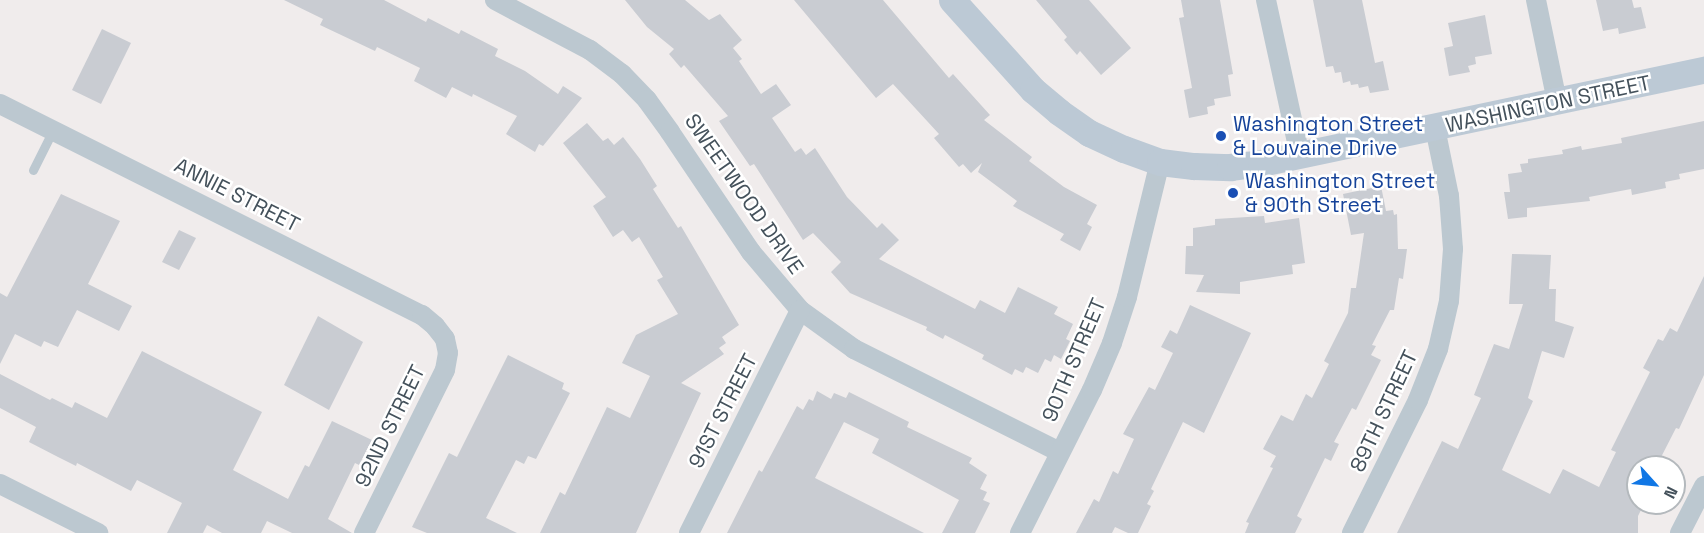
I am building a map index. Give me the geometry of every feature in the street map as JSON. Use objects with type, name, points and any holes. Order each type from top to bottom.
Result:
[{"type":"street","name":"SWEETWOOD DRIVE","points":[[495,0],[590,50],[622,74],[670,132],[751,252],[800,310],[854,349],[1060,452]]},
{"type":"street","name":"WASHINGTON STREET","points":[[952,0],[1033,90],[1089,133],[1160,162],[1194,166],[1230,167],[1300,156],[1704,70]]},
{"type":"street","points":[[1266,0],[1300,156]]},
{"type":"street","points":[[1536,0],[1557,101]]},
{"type":"street","name":"ANNIE STREET","points":[[0,104],[422,315],[445,339]]},
{"type":"street","name":"89TH STREET","points":[[1352,533],[1418,400],[1438,349],[1449,301],[1454,249],[1449,196],[1435,128]]},
{"type":"street","name":"90TH STREET","points":[[1020,533],[1092,390],[1112,343],[1160,162]]},
{"type":"street","name":"91ST STREET","points":[[689,533],[800,310]]},
{"type":"street","name":"92ND STREET","points":[[364,533],[445,370],[448,353],[445,339]]},
{"type":"street","points":[[0,484],[99,533]]},
{"type":"street","points":[[1680,533],[1704,486]]},
{"type":"lane","points":[[33,170],[53,130]]},
{"type":"building","points":[[284,0],[384,0],[426,22],[428,18],[459,34],[461,30],[498,49],[495,56],[525,71],[558,94],[563,86],[582,98],[543,146],[539,144],[535,152],[506,134],[517,116],[473,94],[472,97],[452,87],[446,98],[414,81],[420,68],[377,47],[375,51],[320,25],[323,19]]},
{"type":"building","points":[[625,0],[685,0],[709,20],[720,14],[742,40],[733,48],[742,59],[739,61],[761,94],[776,84],[791,105],[772,118],[795,152],[801,148],[806,155],[815,148],[847,197],[877,228],[882,223],[899,240],[879,259],[975,309],[980,300],[1005,313],[1018,287],[1058,307],[1054,314],[1073,324],[1066,339],[1070,341],[1061,359],[1054,355],[1051,362],[1045,359],[1038,373],[1026,367],[1023,373],[1015,369],[1012,375],[982,359],[984,355],[945,335],[943,339],[926,330],[927,327],[850,293],[831,272],[841,262],[813,233],[803,240],[754,164],[750,166],[719,121],[728,116],[684,65],[681,68],[669,54],[674,49],[647,27]]},
{"type":"building","points":[[794,0],[883,0],[949,78],[953,74],[990,115],[984,120],[1032,157],[1029,161],[1064,187],[1097,205],[1087,224],[1092,227],[1080,251],[1060,240],[1064,234],[1013,206],[1017,201],[978,172],[982,163],[971,173],[963,164],[959,167],[934,138],[939,134],[893,84],[876,98]]},
{"type":"building","points":[[1036,0],[1089,0],[1131,48],[1101,75],[1080,51],[1077,55],[1064,40],[1067,37]]},
{"type":"building","points":[[1181,0],[1220,0],[1233,74],[1228,75],[1231,96],[1214,99],[1215,105],[1207,107],[1208,114],[1189,118],[1184,90],[1192,88],[1179,18],[1184,17]]},
{"type":"building","points":[[1313,0],[1362,0],[1375,63],[1383,61],[1389,90],[1370,93],[1368,86],[1359,88],[1358,84],[1351,85],[1350,81],[1343,83],[1341,72],[1335,73],[1333,66],[1326,67]]},
{"type":"building","points":[[1596,0],[1632,0],[1634,8],[1641,7],[1646,28],[1619,34],[1618,28],[1603,31]]},
{"type":"building","points":[[1485,15],[1492,54],[1475,57],[1476,64],[1468,66],[1470,72],[1449,76],[1444,48],[1453,46],[1448,23]]},
{"type":"building","points":[[102,29],[131,43],[101,104],[72,90]]},
{"type":"building","points":[[1704,121],[1704,169],[1679,174],[1680,179],[1665,182],[1666,188],[1632,195],[1631,189],[1589,197],[1590,201],[1527,208],[1527,217],[1508,219],[1504,192],[1510,192],[1508,174],[1522,172],[1520,164],[1528,163],[1528,159],[1563,154],[1562,150],[1581,146],[1582,150],[1622,143],[1621,138]]},
{"type":"building","points":[[587,123],[603,141],[608,138],[614,145],[623,137],[640,159],[657,186],[653,189],[678,228],[681,226],[739,325],[722,337],[726,343],[719,348],[724,354],[681,383],[701,393],[636,533],[540,533],[560,492],[565,495],[607,407],[630,418],[650,376],[622,363],[636,335],[678,314],[657,280],[663,277],[639,237],[632,242],[623,230],[613,237],[593,206],[606,197],[563,143]]},
{"type":"building","points":[[1381,186],[1386,211],[1393,210],[1394,215],[1397,214],[1398,249],[1407,249],[1403,279],[1399,278],[1394,310],[1390,310],[1372,345],[1376,346],[1371,355],[1381,360],[1356,410],[1352,408],[1334,442],[1339,444],[1331,461],[1325,458],[1297,516],[1302,519],[1295,533],[1245,533],[1249,523],[1246,522],[1273,468],[1270,467],[1276,456],[1263,449],[1281,415],[1293,421],[1306,394],[1312,398],[1329,364],[1324,361],[1348,313],[1351,288],[1356,288],[1364,233],[1351,235],[1343,194]]},
{"type":"building","points":[[61,194],[120,221],[88,284],[132,306],[119,331],[77,310],[58,347],[44,341],[41,347],[15,334],[0,364],[0,293],[7,297]]},
{"type":"building","points":[[1264,216],[1265,223],[1299,218],[1305,263],[1292,265],[1293,274],[1240,282],[1240,294],[1196,292],[1204,275],[1185,274],[1186,246],[1193,246],[1193,228],[1215,225],[1215,219]]},
{"type":"building","points":[[179,230],[196,238],[179,270],[162,262]]},
{"type":"building","points":[[1512,254],[1551,255],[1549,289],[1556,289],[1555,321],[1574,327],[1564,358],[1542,351],[1528,398],[1533,401],[1502,470],[1550,494],[1563,469],[1599,487],[1616,452],[1611,450],[1650,372],[1643,368],[1658,339],[1663,341],[1670,328],[1677,332],[1704,276],[1704,375],[1679,429],[1676,428],[1662,455],[1626,455],[1626,515],[1638,515],[1638,533],[1397,533],[1442,441],[1458,449],[1481,398],[1474,395],[1494,344],[1509,349],[1523,304],[1509,304]]},
{"type":"building","points":[[1190,305],[1251,333],[1204,433],[1183,422],[1151,489],[1154,491],[1147,504],[1151,506],[1138,533],[1128,533],[1115,527],[1112,533],[1076,533],[1094,499],[1099,502],[1113,471],[1118,474],[1134,439],[1123,434],[1149,387],[1155,390],[1173,353],[1161,347],[1170,330],[1177,334]]},
{"type":"building","points":[[318,316],[363,342],[329,410],[284,385]]},
{"type":"building","points":[[142,351],[262,412],[233,470],[288,499],[305,465],[309,467],[332,421],[372,440],[359,465],[355,463],[328,519],[352,533],[292,533],[267,521],[261,533],[222,533],[207,525],[203,533],[167,533],[182,503],[137,480],[131,491],[77,463],[76,466],[29,442],[36,427],[0,408],[0,374],[50,400],[52,398],[72,408],[75,402],[107,418]]},
{"type":"building","points":[[508,355],[564,383],[562,389],[570,393],[536,459],[528,456],[524,464],[516,460],[486,518],[517,533],[427,533],[412,527],[449,453],[457,457]]},
{"type":"building","points":[[817,391],[831,399],[834,393],[846,398],[849,392],[909,422],[907,427],[972,458],[969,463],[987,475],[980,489],[987,492],[983,500],[990,503],[975,533],[942,533],[959,500],[872,453],[879,439],[844,422],[815,478],[924,533],[727,533],[759,470],[762,472],[797,406],[803,410],[809,399],[813,401]]},
{"type":"place","name":"Washington Street & Louvaine Drive","points":[[1221,136]]},
{"type":"place","name":"Washington Street & 90th Street","points":[[1233,193]]}]
